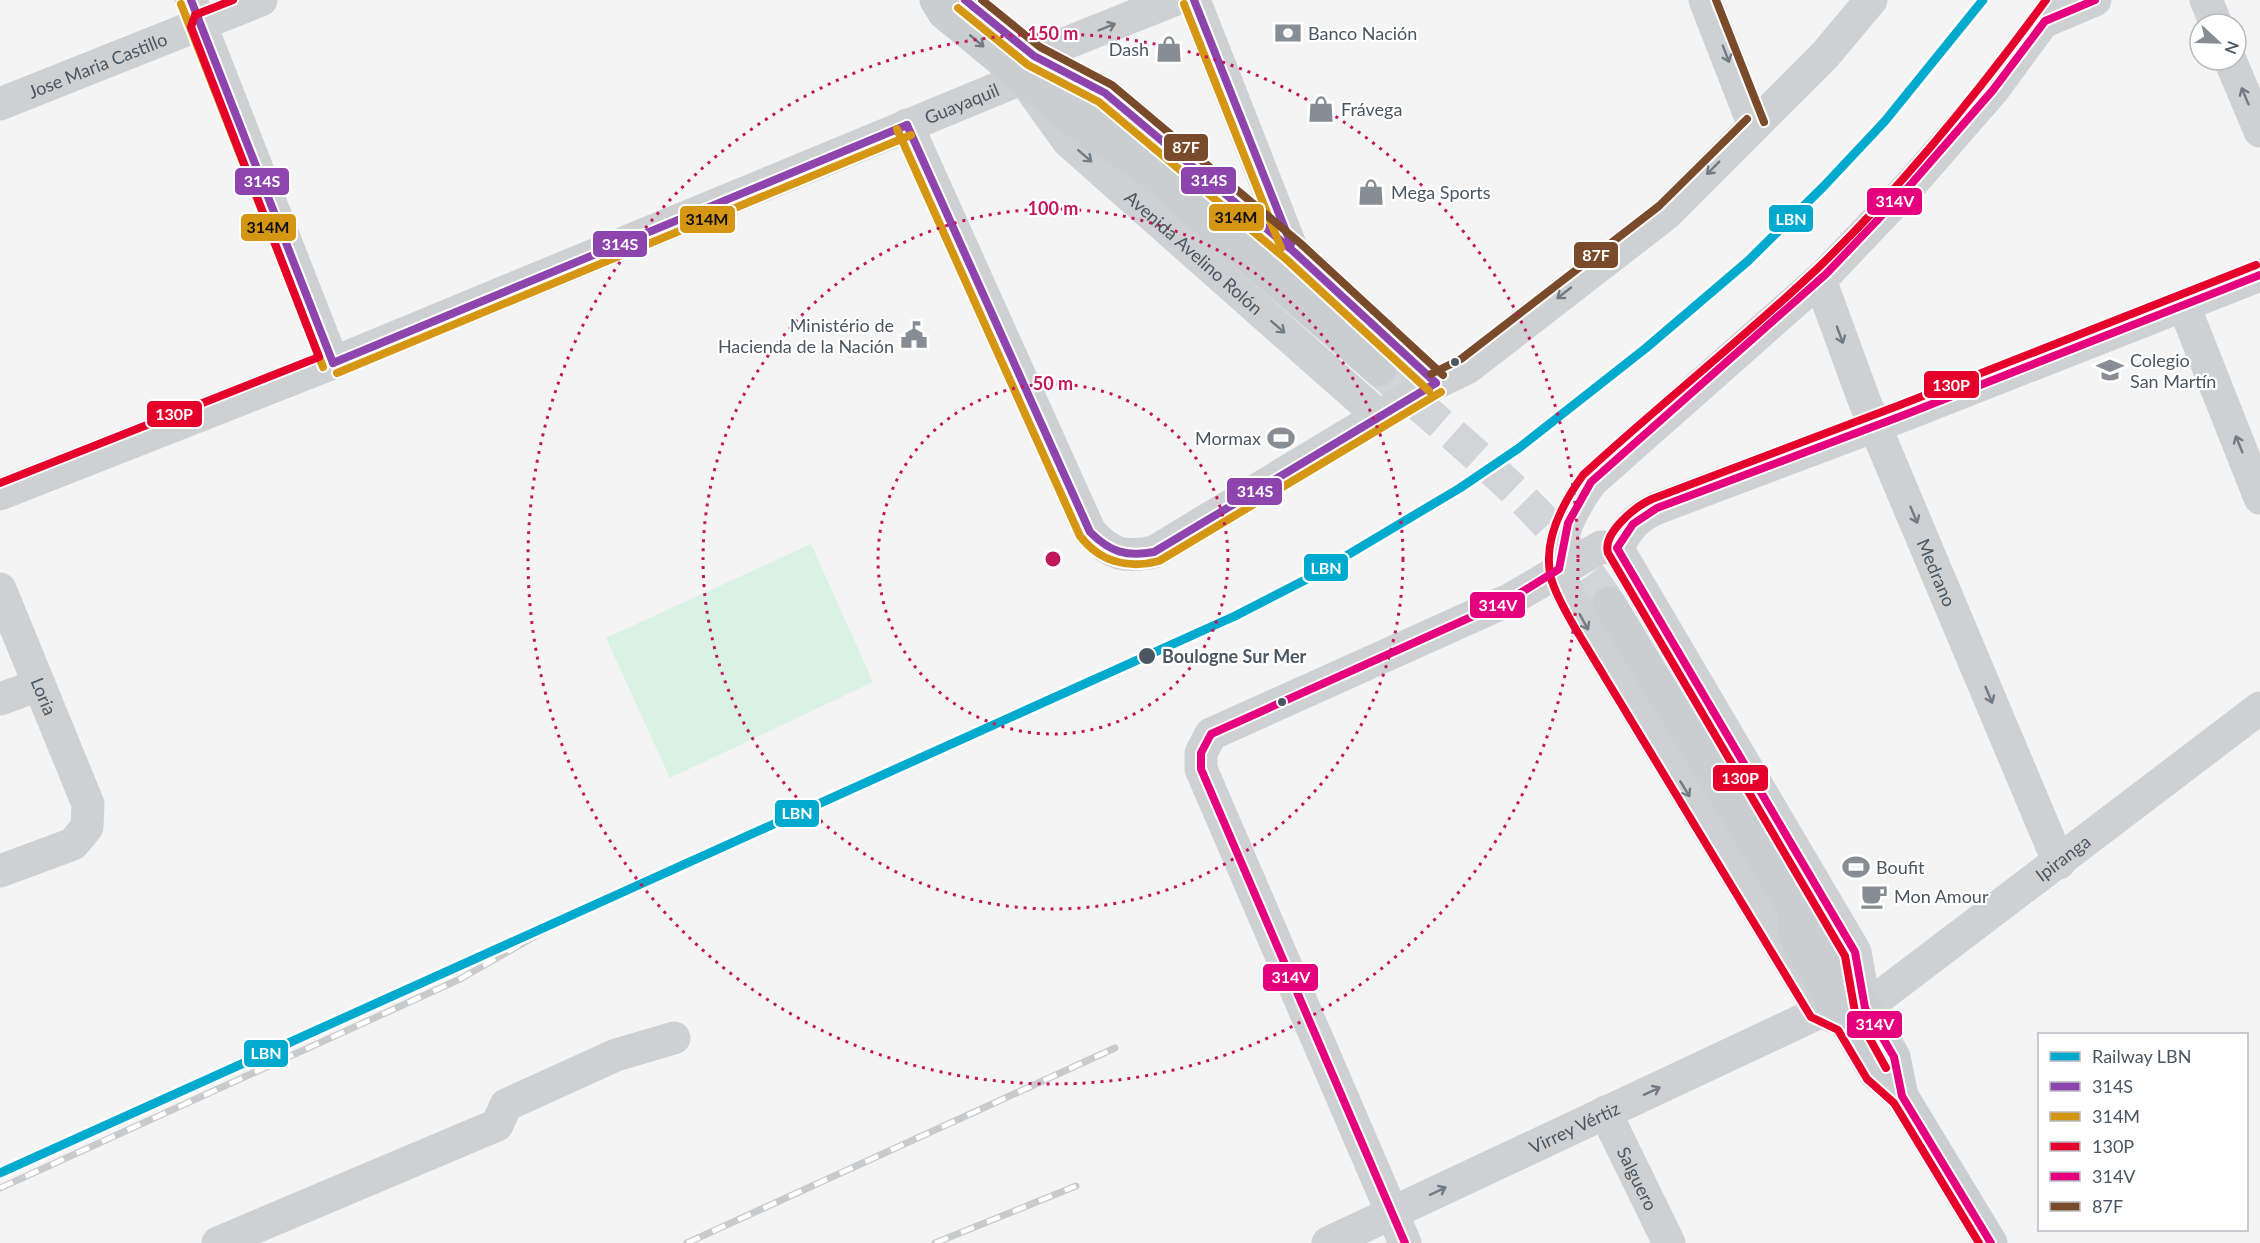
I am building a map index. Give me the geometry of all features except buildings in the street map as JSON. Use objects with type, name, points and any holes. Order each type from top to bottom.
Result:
[{"type":"main road","name":"Avenida Avelino Rolón","points":[[936,0],[944,13],[1100,110],[1143,165],[1379,370]]},
{"type":"main road","name":"Avenida Avelino Rolón","points":[[965,0],[1028,67]]},
{"type":"main road","points":[[1609,603],[1794,908],[1796,938],[1843,1014],[1875,1073],[1902,1096],[1991,1243]]},
{"type":"street","name":"Jose Maria Castillo","points":[[0,104],[196,12],[261,0]]},
{"type":"street","name":"Guayaquil","points":[[0,494],[333,363],[908,125],[1174,0]]},
{"type":"street","points":[[1194,0],[1293,251]]},
{"type":"street","points":[[1705,0],[1754,126]]},
{"type":"street","points":[[908,125],[1090,532],[1103,546],[1119,554],[1135,556],[1154,552],[1379,416],[1467,368],[1666,214],[1825,55],[1871,0]]},
{"type":"street","points":[[1843,1014],[1584,622],[1559,569],[1561,543],[1569,517],[1591,482],[1820,280],[1906,190],[1993,90],[2052,10],[2095,0]]},
{"type":"street","points":[[196,12],[333,363]]},
{"type":"street","name":"Avenida Avelino Rolón","points":[[1028,67],[1105,93],[1293,251],[1436,383]]},
{"type":"street","name":"Avenida Avelino Rolón","points":[[1028,67],[1068,141],[1379,416]]},
{"type":"street","points":[[2235,72],[2260,131]]},
{"type":"street","points":[[1617,548],[1628,528],[1640,515],[2260,276]]},
{"type":"street","name":"Medrano","points":[[1820,280],[1875,425],[2059,863]]},
{"type":"street","points":[[2184,306],[2260,498]]},
{"type":"street","points":[[1404,1243],[1201,769],[1201,753],[1211,734],[1509,600],[1559,569],[1601,547],[1617,548]]},
{"type":"street","points":[[1617,548],[1855,952],[1843,1014]]},
{"type":"street","name":"Loria","points":[[0,589],[87,804],[87,827],[73,844],[0,871]]},
{"type":"street","points":[[0,699],[39,685]]},
{"type":"street","name":"Ipiranga","points":[[1843,1014],[2059,863],[2260,708]]},
{"type":"street","name":"Virrey Vértiz","points":[[1328,1243],[1605,1112],[1843,1014]]},
{"type":"street","points":[[218,1243],[497,1125],[506,1105],[616,1055],[674,1038]]},
{"type":"street","name":"Salguero","points":[[1605,1112],[1669,1243]]},
{"type":"green space","points":[[811,544],[873,682],[670,778],[606,638]]},
{"type":"tunnel","points":[[1379,370],[1472,451],[1531,508],[1585,569],[1609,603]]},
{"type":"railway","points":[[0,1188],[460,979],[560,922]]},
{"type":"railway","points":[[687,1243],[1115,1048]]},
{"type":"railway","points":[[935,1243],[1076,1186]]},
{"type":"rail line","name":"LBN","points":[[0,1173],[1235,616],[1309,578],[1460,488],[1519,448],[1646,348],[1748,261],[1824,186],[1885,121],[1983,0]]},
{"type":"transit line","name":"314S","points":[[191,0],[333,363]]},
{"type":"transit line","name":"130P","points":[[0,483],[319,357],[191,27],[195,15],[233,0]]},
{"type":"transit line","name":"314S","points":[[965,0],[1034,56],[1105,93],[1293,251],[1436,383]]},
{"type":"transit line","name":"87F","points":[[982,0],[1040,47],[1112,85],[1300,243],[1443,375]]},
{"type":"transit line","name":"314S","points":[[1194,0],[1291,244]]},
{"type":"transit line","name":"87F","points":[[1716,0],[1764,122]]},
{"type":"transit line","name":"130P","points":[[1979,1243],[1894,1103],[1867,1079],[1838,1030],[1811,1017],[1568,616],[1551,578],[1549,550],[1561,511],[1583,475],[1790,294],[1850,236],[1910,172],[1993,70],[2046,0]]},
{"type":"transit line","name":"314V","points":[[1405,1243],[1201,769],[1201,753],[1211,734],[1509,600],[1559,569],[1568,523],[1591,482],[1826,274],[1906,190],[1993,90],[2045,21],[2095,0]]},
{"type":"transit line","name":"314M","points":[[181,4],[323,367]]},
{"type":"transit line","name":"314M","points":[[1184,4],[1281,248]]},
{"type":"transit line","name":"314M","points":[[958,8],[1028,65],[1099,102],[1286,259],[1429,391]]},
{"type":"transit line","name":"87F","points":[[1431,374],[1461,359],[1659,206],[1747,119]]},
{"type":"transit line","name":"314S","points":[[907,125],[1090,532],[1112,548],[1135,554],[1154,552],[1436,383]]},
{"type":"transit line","name":"314S","points":[[333,363],[907,125]]},
{"type":"transit line","name":"314M","points":[[897,129],[1080,536],[1096,552],[1106,557],[1115,561],[1136,564],[1159,561],[1441,392]]},
{"type":"transit line","name":"314M","points":[[337,373],[911,135]]},
{"type":"transit line","name":"130P","points":[[1886,1068],[1855,1012],[1845,956],[1608,553],[1610,537],[1629,514],[1652,499],[1900,405],[2256,265]]},
{"type":"transit line","name":"314V","points":[[1991,1243],[1902,1096],[1894,1057],[1865,1008],[1855,952],[1617,548],[1633,524],[1657,508],[1904,415],[2260,275]]},
{"type":"place","name":"Banco Nación","points":[[1288,33]]},
{"type":"place","name":"Dash","points":[[1169,49]]},
{"type":"place","name":"Frávega","points":[[1321,109]]},
{"type":"place","name":"Mega Sports","points":[[1371,192]]},
{"type":"place","name":"Ministério de Hacienda de la Nación","points":[[914,335]]},
{"type":"place","name":"Colegio San Martín","points":[[2110,370]]},
{"type":"place","name":"Mormax","points":[[1281,438]]},
{"type":"place","name":"Boulogne Sur Mer","points":[[1147,656]]},
{"type":"place","name":"Boufit","points":[[1856,867]]},
{"type":"place","name":"Mon Amour","points":[[1874,896]]}]
